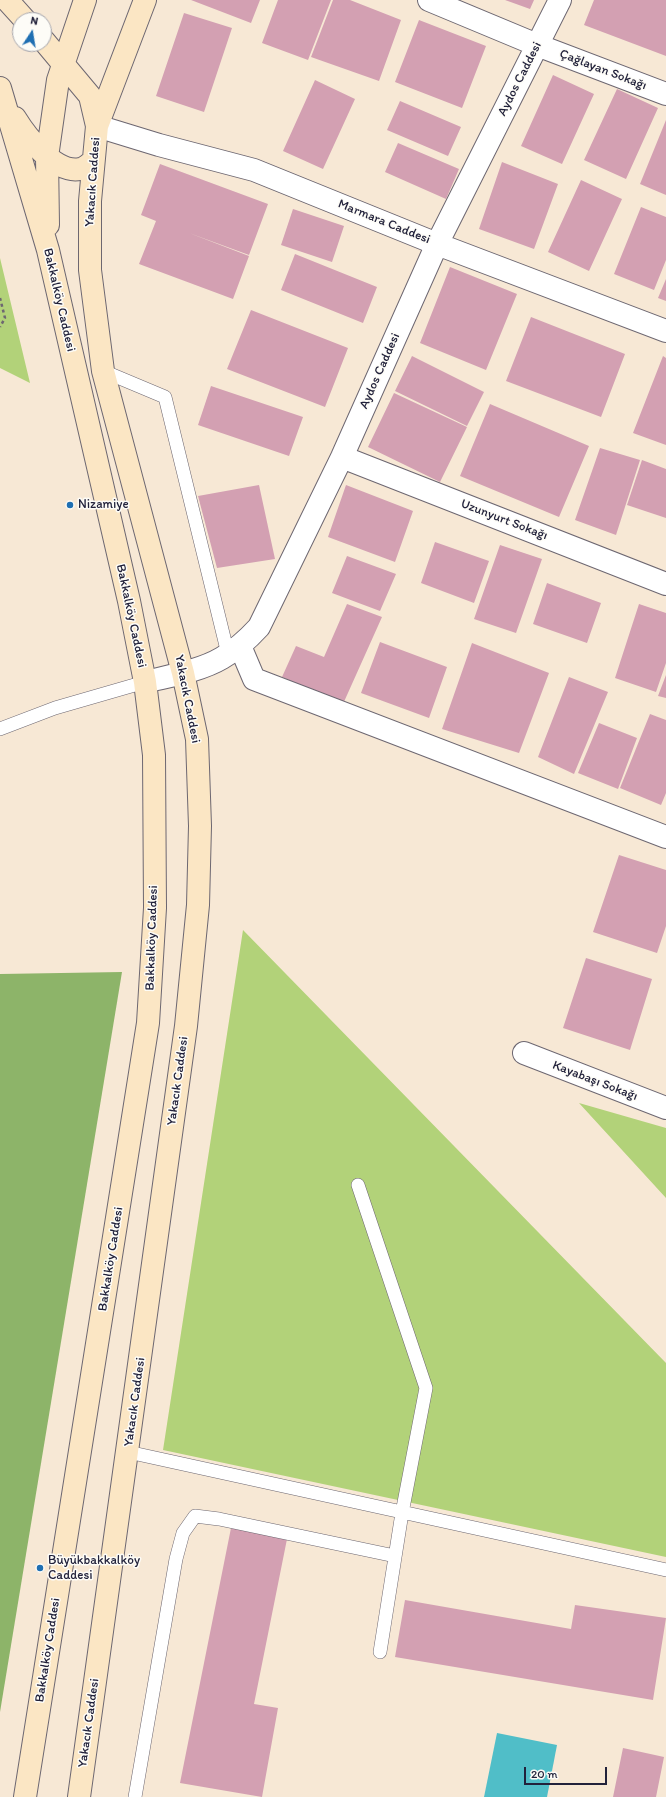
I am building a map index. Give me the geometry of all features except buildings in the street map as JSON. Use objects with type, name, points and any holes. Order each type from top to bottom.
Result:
[{"type":"main road","points":[[7,0],[18,12]]},
{"type":"main road","points":[[48,250],[47,157],[58,80],[84,0]]},
{"type":"main road","name":"Yakacık Caddesi","points":[[79,1797],[185,1034],[198,904],[200,826],[197,739],[183,673],[104,371],[90,270],[90,201],[97,126],[145,0]]},
{"type":"main road","points":[[52,50],[90,96],[97,126]]},
{"type":"main road","points":[[2,94],[26,136],[47,157],[68,169],[81,170],[93,161]]},
{"type":"main road","name":"Bakkalköy Caddesi","points":[[2,94],[48,250],[129,601],[145,682],[154,763],[155,908],[148,1023],[25,1797]]},
{"type":"street","name":"Çağlayan Sokağı","points":[[429,0],[537,45],[666,94]]},
{"type":"street","name":"Aydos Caddesi","points":[[145,682],[183,673],[221,659],[234,650],[260,627],[342,457],[438,244],[560,0]]},
{"type":"street","name":"Marmara Caddesi","points":[[97,126],[254,170],[438,244],[666,331]]},
{"type":"street","name":"Uzunyurt Sokağı","points":[[342,457],[666,584]]},
{"type":"street","points":[[234,650],[254,679],[666,837]]},
{"type":"street","name":"Kayabaşı Sokağı","points":[[524,1053],[666,1108]]},
{"type":"lane","points":[[104,371],[165,397],[234,650]]},
{"type":"lane","points":[[0,729],[56,708],[145,682]]},
{"type":"lane","points":[[358,1185],[426,1388],[402,1513],[380,1652]]},
{"type":"lane","points":[[128,1452],[666,1570]]},
{"type":"lane","points":[[135,1797],[176,1558],[183,1533],[195,1516],[219,1519],[395,1556]]},
{"type":"path","points":[[0,298],[5,318],[0,327]]},
{"type":"green space","points":[[0,258],[30,383],[0,368]]},
{"type":"green space","points":[[243,930],[666,1363],[666,1557],[163,1450]]},
{"type":"green space","points":[[122,972],[0,1712],[0,974]]},
{"type":"green space","points":[[579,1103],[666,1128],[666,1198]]},
{"type":"water","points":[[497,1733],[557,1745],[547,1797],[484,1797]]},
{"type":"place","name":"Nizamiye","points":[[70,505]]},
{"type":"place","name":"Büyükbakkalköy Caddesi","points":[[40,1568]]}]
